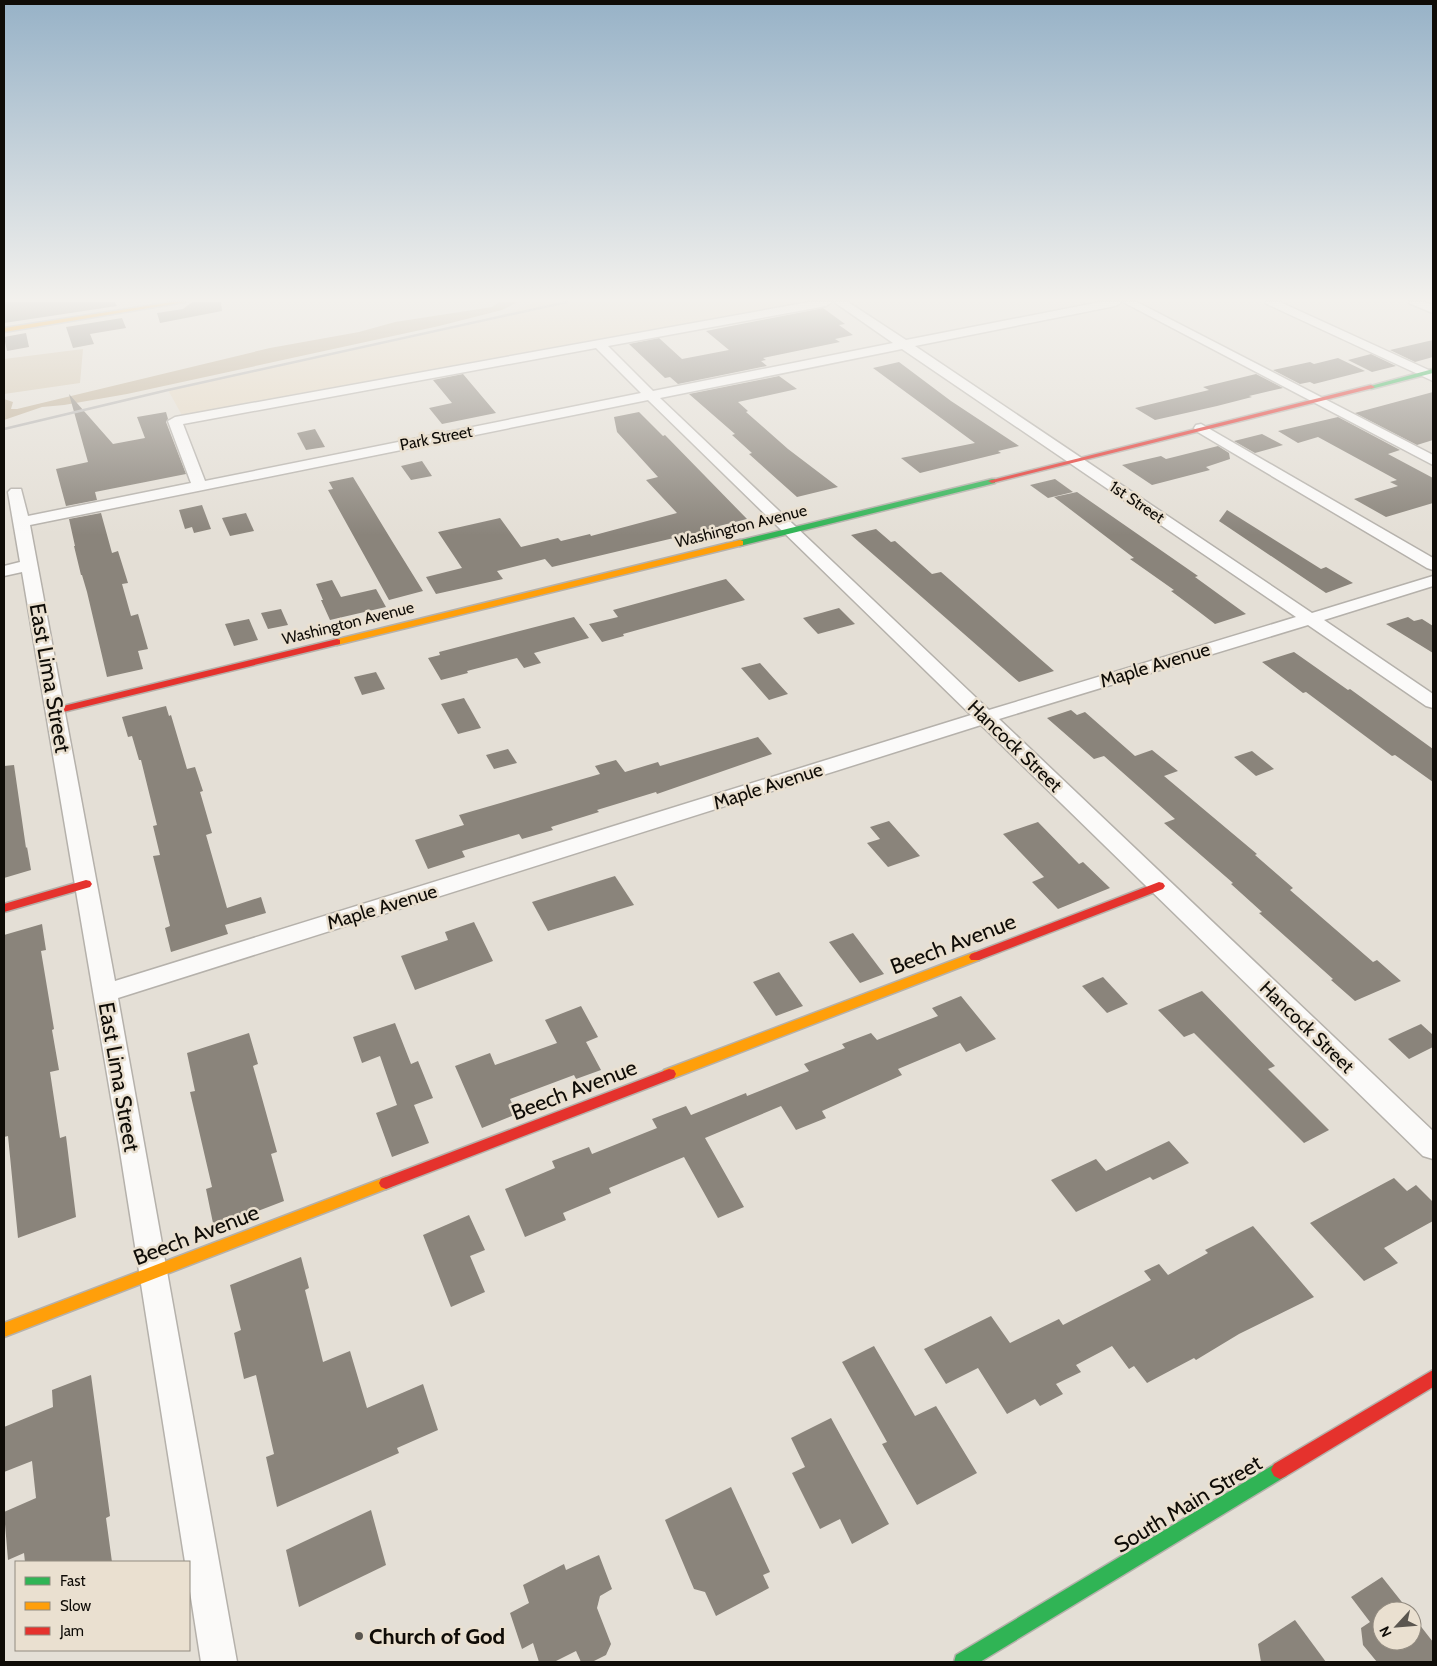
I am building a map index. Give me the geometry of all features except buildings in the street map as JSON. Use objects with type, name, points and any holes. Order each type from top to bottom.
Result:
[{"type":"street","points":[[199,485],[175,421],[399,380]]},
{"type":"street","name":"Hancock Street","points":[[635,380],[1433,1148]]},
{"type":"street","name":"Park Street","points":[[22,522],[726,380]]},
{"type":"street","name":"1st Street","points":[[956,380],[1433,702]]},
{"type":"street","points":[[1278,380],[1433,460]]},
{"type":"street","name":"Washington Avenue","points":[[56,711],[1315,399],[1400,380]]},
{"type":"street","points":[[1201,428],[1433,564]]},
{"type":"street","name":"East Lima Street","points":[[16,492],[56,711],[219,1662]]},
{"type":"street","points":[[4,570],[30,565]]},
{"type":"street","name":"Maple Avenue","points":[[104,993],[618,834],[985,717],[1131,672],[1312,620],[1433,581]]},
{"type":"street","points":[[4,908],[86,884]]},
{"type":"street","name":"Beech Avenue","points":[[4,1330],[1160,886]]},
{"type":"street","name":"South Main Street","points":[[962,1662],[1433,1378]]},
{"type":"shaded area","points":[[4,380],[80,380],[80,383],[4,394]]},
{"type":"shaded area","points":[[138,380],[192,380],[127,394],[42,407],[4,420],[4,399],[13,402],[11,409]]},
{"type":"shaded area","points":[[215,380],[399,380],[184,419],[168,390]]},
{"type":"railway","points":[[4,429],[214,380]]},
{"type":"traffic: fast","points":[[1371,387],[1399,380]]},
{"type":"traffic: fast","points":[[740,543],[992,481]]},
{"type":"traffic: fast","points":[[963,1662],[1280,1470]]},
{"type":"traffic: slow","points":[[337,642],[740,543]]},
{"type":"traffic: slow","points":[[669,1074],[975,957]]},
{"type":"traffic: slow","points":[[4,1330],[386,1183]]},
{"type":"traffic: jam","points":[[992,481],[1371,387]]},
{"type":"traffic: jam","points":[[55,711],[337,642]]},
{"type":"traffic: jam","points":[[4,908],[86,884]]},
{"type":"traffic: jam","points":[[975,957],[1159,886]]},
{"type":"traffic: jam","points":[[386,1183],[669,1074]]},
{"type":"traffic: jam","points":[[1280,1470],[1433,1378]]},
{"type":"place","name":"Church of God","points":[[359,1636]]}]
